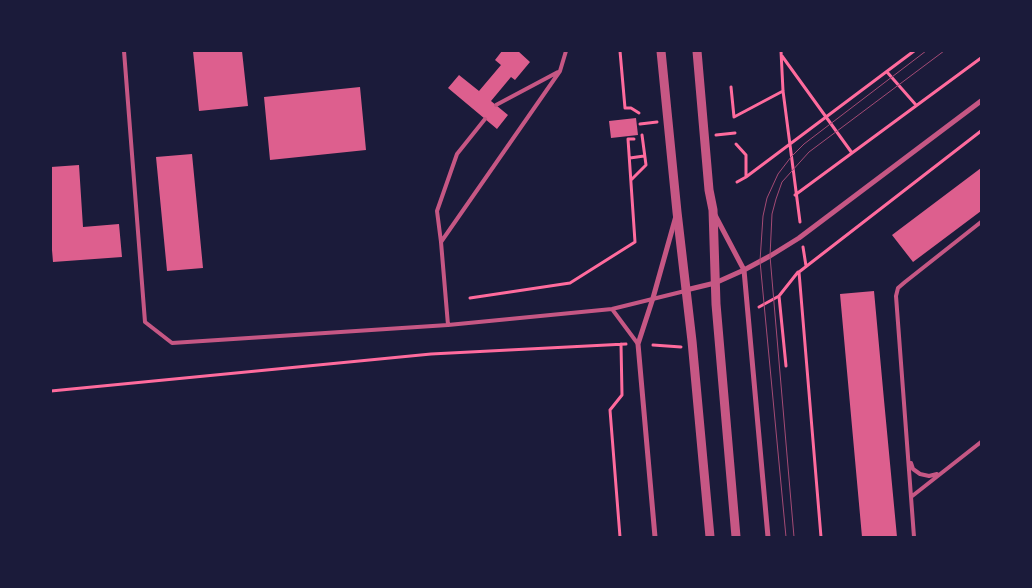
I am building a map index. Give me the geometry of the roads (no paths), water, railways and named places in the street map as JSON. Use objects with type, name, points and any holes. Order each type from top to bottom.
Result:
[{"type":"street","points":[[661,51],[710,537]]},
{"type":"street","points":[[697,51],[713,210],[717,328],[736,537]]},
{"type":"street","points":[[686,290],[716,283],[744,270],[802,236],[981,101]]},
{"type":"street","points":[[713,210],[744,270],[768,537]]},
{"type":"street","points":[[655,537],[638,344],[677,212]]},
{"type":"lane","points":[[124,51],[145,322],[172,343],[448,325],[612,309],[686,290]]},
{"type":"lane","points":[[441,242],[560,70],[566,51]]},
{"type":"lane","points":[[496,105],[560,70]]},
{"type":"lane","points":[[448,325],[437,211],[457,154],[485,119]]},
{"type":"lane","points":[[914,537],[896,296],[898,288],[981,222]]},
{"type":"lane","points":[[612,309],[638,344]]},
{"type":"lane","points":[[911,496],[981,442]]},
{"type":"lane","points":[[909,456],[913,469],[920,474],[929,476],[940,473]]},
{"type":"tram line","points":[[786,537],[760,261],[763,216],[767,198],[778,174],[804,144],[926,51]]},
{"type":"tram line","points":[[794,537],[770,256],[772,214],[776,199],[782,182],[809,152],[944,51]]}]
